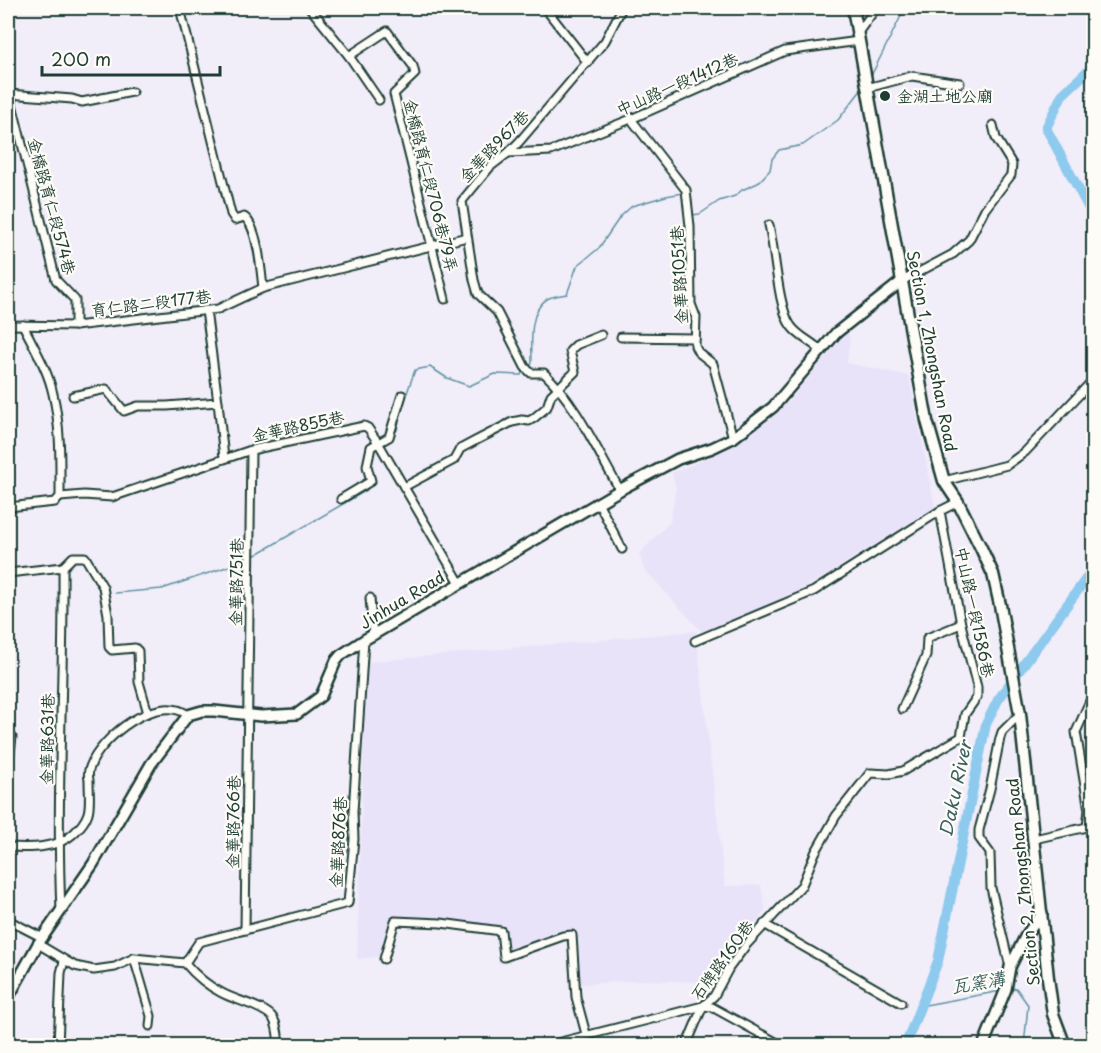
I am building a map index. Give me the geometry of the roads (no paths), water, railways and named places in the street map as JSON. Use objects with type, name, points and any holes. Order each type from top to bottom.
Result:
[{"type":"main road","name":"Section 1, Zhongshan Road","points":[[853,8],[927,421],[944,481],[958,502],[993,574],[1008,644]]},
{"type":"main road","name":"Section 2, Zhongshan Road","points":[[1008,644],[1020,714],[1053,1014],[1065,1046]]},
{"type":"street","points":[[180,8],[231,214],[235,220],[244,217],[250,222],[257,248],[263,288]]},
{"type":"street","points":[[310,8],[349,56],[379,100]]},
{"type":"street","points":[[545,8],[588,63]]},
{"type":"street","name":"金華路967巷","points":[[620,490],[579,418],[544,373],[531,373],[525,367],[495,309],[478,294],[462,201],[490,166],[508,153],[588,63],[605,41],[622,8]]},
{"type":"street","points":[[858,38],[876,8]]},
{"type":"street","name":"金橋路育仁段706巷79弄","points":[[349,56],[387,31],[413,66],[415,74],[394,94],[445,298]]},
{"type":"street","name":"中山路一段1412巷","points":[[508,153],[551,151],[631,119],[785,51],[858,38]]},
{"type":"street","points":[[866,84],[912,76],[960,82]]},
{"type":"street","points":[[8,91],[82,102],[132,92]]},
{"type":"street","name":"金橋路育仁段574巷","points":[[8,91],[56,280],[75,300],[75,326]]},
{"type":"street","name":"金華路1051巷","points":[[631,119],[686,190],[690,226],[691,304],[696,317],[695,346],[698,352],[713,364],[733,438]]},
{"type":"street","points":[[902,281],[953,254],[969,240],[985,209],[1011,175],[1012,164],[996,138],[993,125]]},
{"type":"street","points":[[769,225],[784,316],[799,336],[812,342],[820,350]]},
{"type":"street","name":"育仁路二段177巷","points":[[8,325],[75,326],[218,309],[263,288],[467,237]]},
{"type":"street","name":"Jinhua Road","points":[[189,715],[202,711],[214,711],[278,716],[297,714],[307,708],[321,696],[336,661],[341,655],[598,502],[678,459],[712,448],[733,438],[773,407],[801,377],[820,350],[836,333],[902,281]]},
{"type":"street","points":[[206,310],[215,368],[224,458]]},
{"type":"street","points":[[23,325],[45,370],[53,393],[61,443],[60,497]]},
{"type":"street","points":[[404,488],[454,460],[460,449],[512,423],[522,420],[529,421],[534,418],[547,407],[551,394],[575,372],[570,351],[576,345],[602,335]]},
{"type":"street","points":[[621,337],[695,338]]},
{"type":"street","points":[[944,481],[1007,465],[1025,452],[1094,379]]},
{"type":"street","points":[[73,396],[106,389],[124,411],[138,406],[218,402]]},
{"type":"street","points":[[341,499],[371,481],[367,466],[372,447],[380,445],[389,437],[402,394]]},
{"type":"street","name":"金華路855巷","points":[[8,507],[55,502],[60,497],[84,495],[112,497],[251,450],[364,426],[380,445],[460,583]]},
{"type":"street","name":"金華路751巷","points":[[248,714],[251,450]]},
{"type":"street","points":[[598,502],[622,549]]},
{"type":"street","points":[[695,641],[814,591],[940,511],[958,502]]},
{"type":"street","name":"中山路一段1586巷","points":[[764,924],[802,885],[815,853],[836,816],[870,773],[889,774],[903,771],[962,737],[965,714],[977,697],[977,687],[940,511]]},
{"type":"street","points":[[8,573],[63,567],[74,557],[85,557],[103,587],[108,615],[109,647],[112,650],[135,648],[138,651],[139,682],[148,713]]},
{"type":"street","name":"金華路631巷","points":[[60,911],[58,844],[64,623],[63,567]]},
{"type":"street","points":[[368,638],[370,598]]},
{"type":"street","points":[[902,709],[926,656],[927,638],[962,624]]},
{"type":"street","name":"金華路876巷","points":[[185,963],[199,942],[348,903],[368,638]]},
{"type":"street","points":[[1034,839],[1087,827],[1089,810],[1076,739],[1094,692]]},
{"type":"street","points":[[8,847],[58,844],[73,834],[90,810],[88,770],[99,748],[121,728],[148,713],[164,709],[189,715],[151,764],[93,864],[60,911],[8,998]]},
{"type":"street","name":"金華路766巷","points":[[245,930],[248,714]]},
{"type":"street","points":[[1010,967],[991,888],[990,853],[979,838],[979,830],[1002,732],[1020,714]]},
{"type":"street","points":[[8,733],[12,737],[8,769]]},
{"type":"street","points":[[983,1046],[1006,989],[1010,967],[1025,937],[1042,913]]},
{"type":"street","points":[[8,920],[41,941],[64,961],[75,966],[94,970],[115,967],[134,958],[185,963],[197,978],[221,993],[265,1010],[277,1026],[279,1046]]},
{"type":"street","points":[[384,959],[395,921],[441,923],[501,931],[504,957],[563,936],[572,935],[576,998],[586,1034]]},
{"type":"street","points":[[764,924],[901,1003]]},
{"type":"street","name":"石牌路160巷","points":[[687,1046],[704,1006],[714,996],[729,968],[764,924]]},
{"type":"street","points":[[134,958],[151,1016],[150,1026]]},
{"type":"street","points":[[58,1046],[61,973],[64,961]]},
{"type":"street","points":[[545,1046],[704,1006],[712,1007],[783,1046]]},
{"type":"waterway","points":[[870,78],[905,8]]},
{"type":"waterway","name":"Daku River","points":[[1094,65],[1062,95],[1046,128],[1094,218]]},
{"type":"waterway","points":[[691,215],[700,214],[719,201],[735,196],[758,183],[770,170],[772,159],[779,150],[803,145],[838,120],[862,89]]},
{"type":"waterway","points":[[530,366],[532,363],[532,328],[541,304],[554,296],[567,294],[577,266],[599,248],[620,217],[632,206],[683,193],[683,205],[686,212]]},
{"type":"waterway","points":[[403,404],[415,370],[430,367],[447,378],[469,386],[495,374],[521,375],[524,371]]},
{"type":"waterway","points":[[393,435],[397,430],[401,411]]},
{"type":"waterway","points":[[371,462],[372,472]]},
{"type":"waterway","points":[[252,557],[367,490],[369,485]]},
{"type":"waterway","points":[[115,593],[162,589],[247,560]]},
{"type":"waterway","name":"Daku River","points":[[905,1046],[938,961],[986,724],[998,700],[1091,572],[1094,564]]},
{"type":"waterway","name":"瓦窯溝","points":[[1009,990],[1016,988],[1028,1005],[1024,1046]]},
{"type":"waterway","name":"瓦窯溝","points":[[920,1006],[1001,991]]},
{"type":"place","name":"金湖土地公廟","points":[[885,96]]}]
